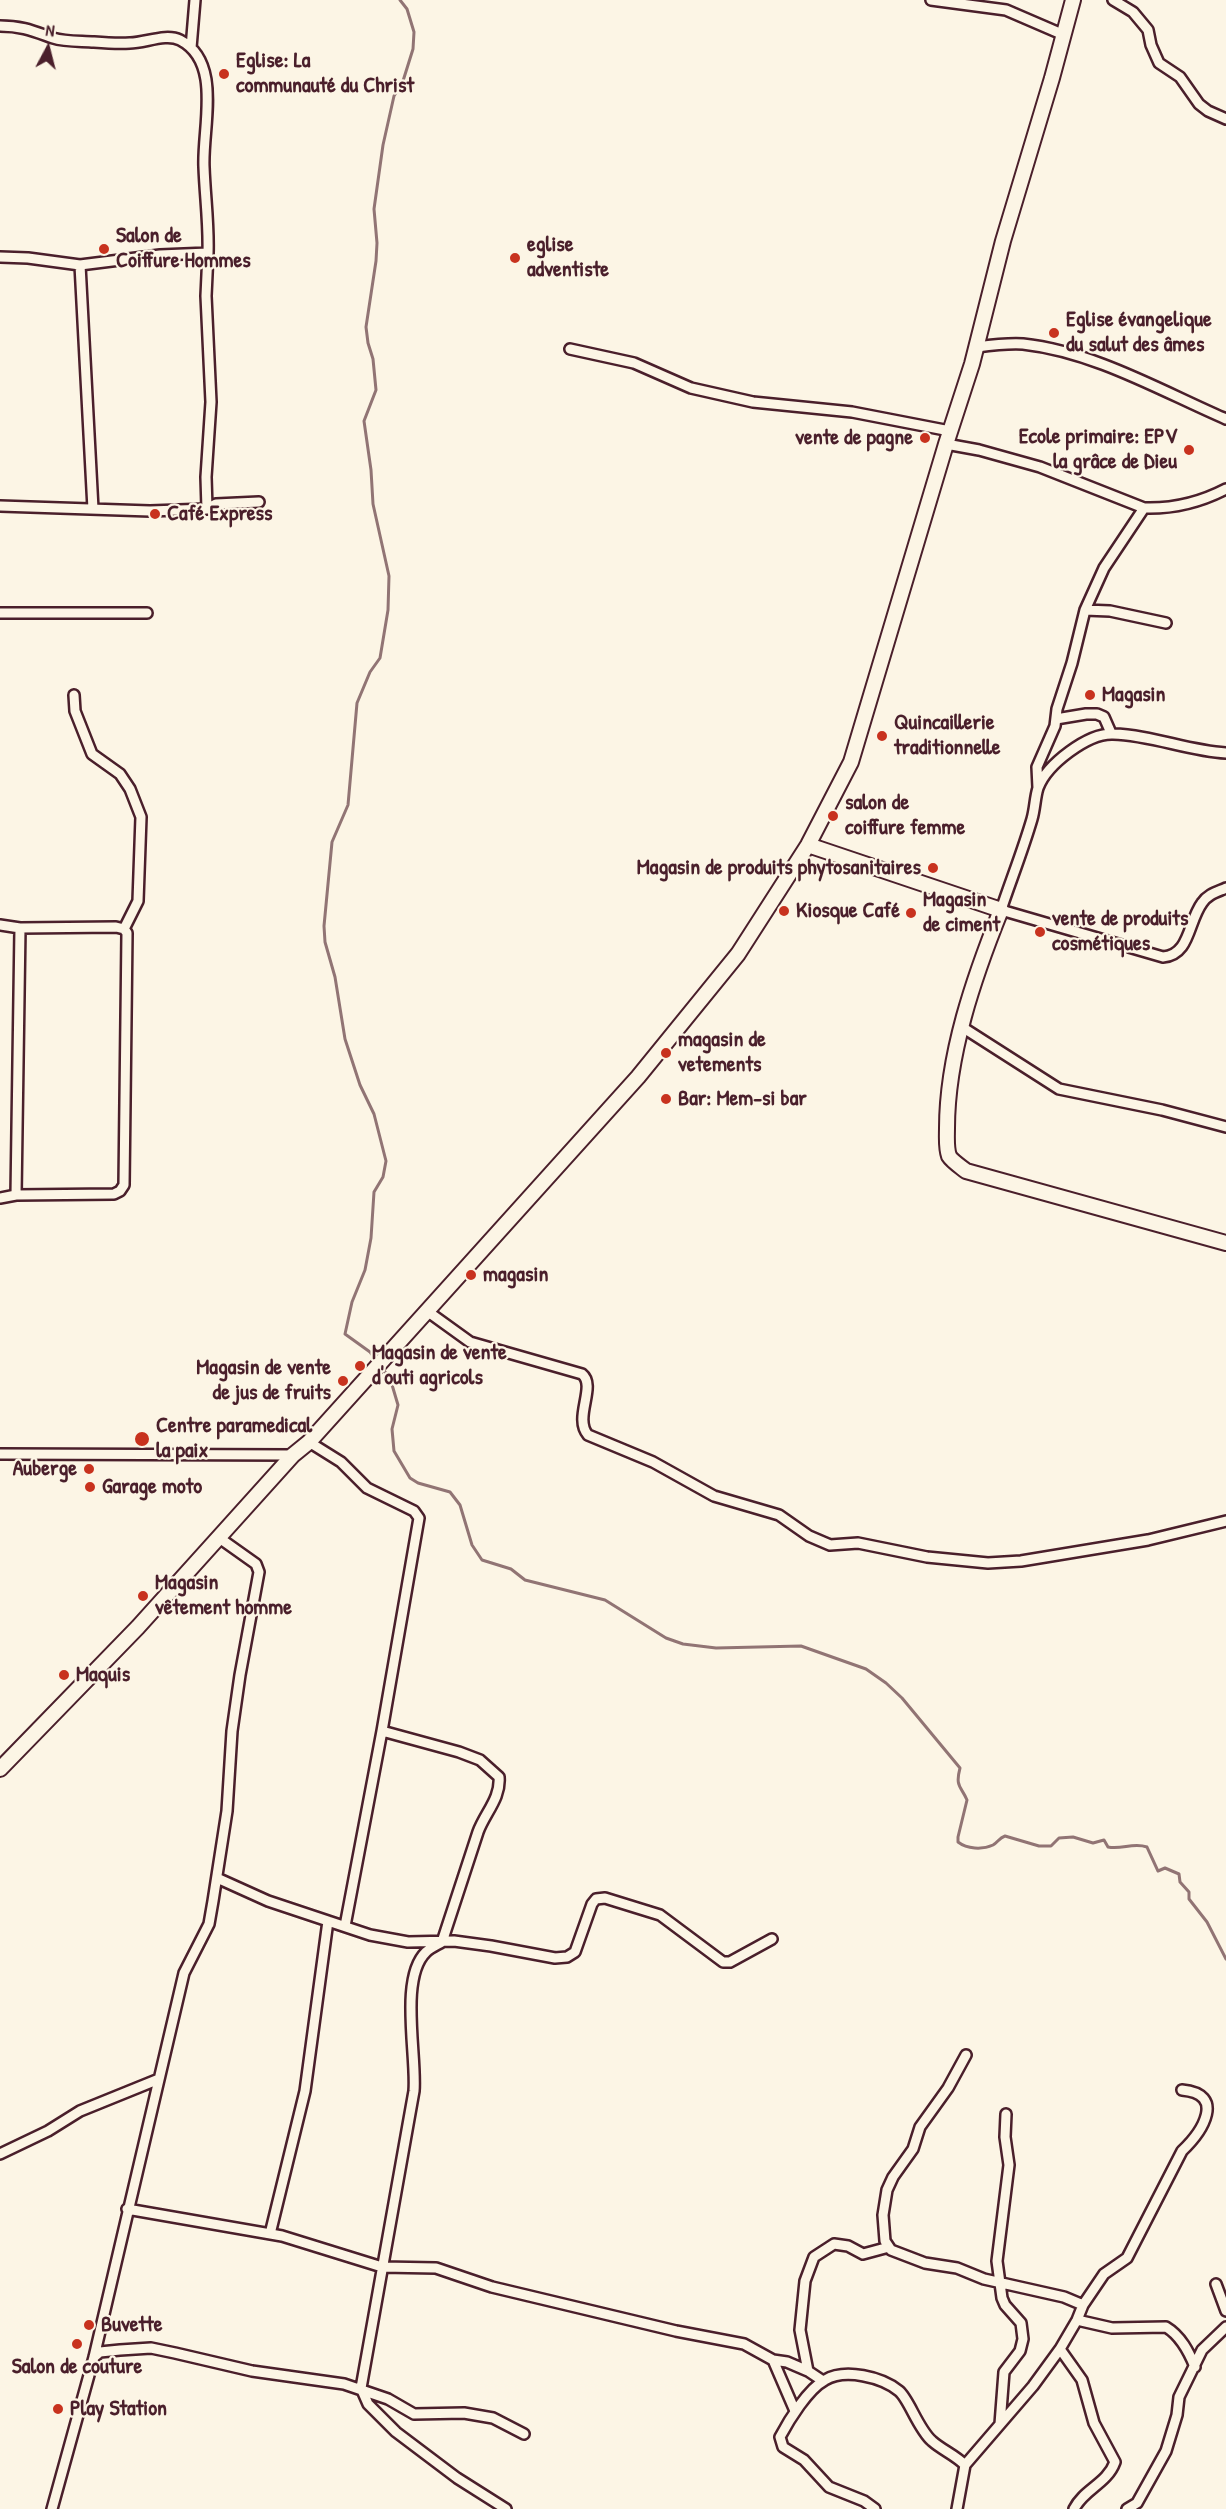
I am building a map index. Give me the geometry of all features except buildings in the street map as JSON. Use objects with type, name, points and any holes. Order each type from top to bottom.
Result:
[{"type":"street","points":[[191,48],[195,0]]},
{"type":"street","points":[[931,0],[1006,9],[1064,35]]},
{"type":"street","points":[[0,1769],[138,1627],[292,1455],[309,1442],[638,1077],[738,954],[808,844],[851,762],[945,444],[977,346],[1003,241],[1064,35],[1072,0]]},
{"type":"street","points":[[1113,0],[1133,12],[1148,30],[1151,45],[1159,63],[1180,77],[1199,104],[1226,119]]},
{"type":"street","points":[[0,26],[28,28],[54,39],[106,43],[132,44],[170,38],[178,39],[191,48],[203,68],[208,109],[204,167],[209,222],[206,296],[211,402],[206,477],[207,509]]},
{"type":"street","points":[[0,257],[80,265],[160,255],[208,253]]},
{"type":"street","points":[[80,265],[93,509]]},
{"type":"street","points":[[977,346],[1022,344],[1077,356],[1118,371],[1226,419]]},
{"type":"street","points":[[570,349],[634,363],[692,388],[753,402],[852,411],[950,430]]},
{"type":"street","points":[[945,444],[979,450],[1040,467],[1144,508],[1193,502],[1226,489]]},
{"type":"street","points":[[0,506],[207,509],[216,504],[259,502]]},
{"type":"street","points":[[1144,508],[1104,568],[1085,610],[1056,719],[1048,744],[1037,766],[1038,788],[1032,819],[979,966],[962,1027],[947,1103],[947,1143],[950,1157],[966,1171],[1226,1243]]},
{"type":"street","points":[[1085,610],[1110,611],[1166,623]]},
{"type":"street","points":[[0,613],[147,613]]},
{"type":"street","points":[[74,695],[75,711],[92,754],[120,774],[130,789],[141,817],[138,901],[124,928]]},
{"type":"street","points":[[1056,719],[1097,714],[1104,717],[1111,733]]},
{"type":"street","points":[[1038,788],[1047,772],[1057,762],[1084,742],[1111,733],[1145,737],[1192,749],[1226,753]]},
{"type":"street","points":[[1042,754],[1057,762]]},
{"type":"street","points":[[808,844],[1001,910],[1163,957],[1174,956],[1181,950],[1202,904],[1211,893],[1226,888]]},
{"type":"street","points":[[0,925],[20,928],[124,928]]},
{"type":"street","points":[[16,1195],[20,928]]},
{"type":"street","points":[[0,1198],[16,1195],[114,1194],[124,1185],[127,933],[124,928]]},
{"type":"street","points":[[962,1027],[1059,1089],[1162,1110],[1226,1127]]},
{"type":"street","points":[[427,1311],[470,1342],[582,1374],[587,1378],[588,1384],[583,1425],[588,1435],[653,1462],[714,1496],[779,1515],[809,1536],[830,1545],[858,1543],[927,1557],[988,1563],[1021,1561],[1148,1540],[1226,1521]]},
{"type":"street","points":[[309,1442],[341,1462],[368,1488],[414,1511],[419,1518],[345,1926]]},
{"type":"street","points":[[0,1454],[292,1455]]},
{"type":"street","points":[[52,2509],[94,2357],[184,1973],[209,1924],[217,1878],[227,1811],[234,1719],[259,1572],[256,1564],[218,1538]]},
{"type":"street","points":[[382,1731],[480,1760],[499,1777],[499,1794],[479,1829],[442,1942],[426,1951],[419,1962],[414,1978],[411,2003],[414,2091],[361,2388],[368,2404],[396,2432],[457,2478],[506,2509]]},
{"type":"street","points":[[217,1878],[268,1901],[391,1939],[491,1946],[555,1958],[567,1957],[575,1952],[592,1904],[596,1899],[605,1898],[660,1915],[723,1962],[730,1962],[772,1939]]},
{"type":"street","points":[[270,2234],[305,2091],[328,1921]]},
{"type":"street","points":[[966,2055],[948,2088],[920,2127],[913,2150],[893,2176],[887,2190],[883,2215],[885,2241],[891,2250],[926,2263],[957,2268],[984,2279],[1055,2295],[1083,2305]]},
{"type":"street","points":[[0,2154],[48,2131],[87,2108],[159,2079]]},
{"type":"street","points":[[957,2509],[965,2465],[1033,2386],[1060,2349],[1083,2305],[1104,2274],[1127,2258],[1182,2151],[1195,2137],[1210,2114],[1210,2106],[1206,2098],[1194,2092],[1182,2090]]},
{"type":"street","points":[[1000,2424],[1004,2372],[1020,2351],[1023,2339],[1021,2323],[1005,2305],[999,2282],[997,2252],[1009,2165],[1005,2137],[1006,2114]]},
{"type":"street","points":[[127,2209],[270,2234],[382,2267],[436,2268],[492,2287],[676,2331],[744,2344],[773,2360],[787,2362],[808,2371],[823,2381]]},
{"type":"street","points":[[808,2371],[800,2330],[805,2281],[814,2257],[834,2244],[848,2246],[862,2254],[889,2247]]},
{"type":"street","points":[[1216,2284],[1226,2311]]},
{"type":"street","points":[[1077,2320],[1112,2328],[1166,2327],[1173,2331],[1189,2352],[1195,2367]]},
{"type":"street","points":[[1127,2509],[1137,2503],[1166,2451],[1177,2415],[1179,2397],[1207,2343],[1226,2326]]},
{"type":"street","points":[[94,2357],[100,2352],[151,2348],[252,2371],[361,2388],[388,2399],[414,2414],[474,2414],[493,2418],[524,2434]]},
{"type":"street","points":[[1060,2349],[1082,2380],[1098,2434],[1115,2462],[1100,2484],[1088,2490],[1074,2509]]},
{"type":"street","points":[[773,2360],[795,2411]]},
{"type":"street","points":[[875,2509],[864,2501],[829,2487],[804,2460],[783,2447],[780,2437],[795,2411],[823,2381],[837,2376],[869,2377],[900,2392],[931,2440],[956,2456],[965,2465]]},
{"type":"waterway","points":[[377,1361],[370,1352],[345,1334],[352,1302],[365,1270],[371,1238],[374,1192],[383,1177],[386,1161],[374,1114],[360,1085],[345,1039],[335,977],[325,942],[324,926],[332,842],[348,805],[357,703],[370,672],[380,658],[388,610],[389,576],[373,504],[364,421],[376,390],[373,359],[366,327],[376,261],[374,209],[383,145],[394,96],[403,81],[413,49],[414,32],[407,9],[400,0]]},
{"type":"waterway","points":[[381,1367],[390,1378],[398,1405],[392,1429],[394,1451],[410,1478],[418,1483],[450,1492],[460,1505],[472,1545],[482,1560],[511,1569],[525,1580],[605,1600],[666,1638],[683,1644],[716,1648],[801,1646],[866,1669],[902,1698],[960,1768],[958,1783],[967,1800],[958,1842],[970,1847],[984,1848],[993,1845],[1005,1836],[1039,1846],[1051,1846],[1059,1838],[1073,1837],[1093,1843],[1104,1840],[1108,1847],[1137,1845],[1147,1847],[1158,1871],[1165,1868],[1179,1874],[1180,1882],[1189,1892],[1189,1899],[1207,1922],[1226,1959]]},
{"type":"place","name":"Eglise: La communauté du Christ","points":[[224,74]]},
{"type":"place","name":"Salon de Coiffure Hommes","points":[[104,249]]},
{"type":"place","name":"eglise adventiste","points":[[515,258]]},
{"type":"place","name":"Eglise évangelique du salut des âmes","points":[[1054,333]]},
{"type":"place","name":"vente de pagne","points":[[925,438]]},
{"type":"place","name":"Ecole primaire: EPV la grâce de Dieu","points":[[1189,450]]},
{"type":"place","name":"Café Express","points":[[155,514]]},
{"type":"place","name":"Magasin","points":[[1090,695]]},
{"type":"place","name":"Quincaillerie traditionnelle","points":[[882,736]]},
{"type":"place","name":"salon de coiffure femme","points":[[833,816]]},
{"type":"place","name":"Magasin de produits phytosanitaires","points":[[933,868]]},
{"type":"place","name":"Kiosque Café","points":[[784,911]]},
{"type":"place","name":"Magasin de ciment","points":[[911,913]]},
{"type":"place","name":"vente de produits cosmétiques","points":[[1040,932]]},
{"type":"place","name":"magasin de vetements","points":[[666,1053]]},
{"type":"place","name":"Bar: Mem-si bar","points":[[666,1099]]},
{"type":"place","name":"magasin","points":[[471,1275]]},
{"type":"place","name":"Magasin de vente d'outi agricols","points":[[360,1366]]},
{"type":"place","name":"Magasin de vente de jus de fruits","points":[[343,1381]]},
{"type":"place","name":"Centre paramedical la paix","points":[[142,1439]]},
{"type":"place","name":"Auberge","points":[[89,1469]]},
{"type":"place","name":"Garage moto","points":[[90,1487]]},
{"type":"place","name":"Magasin vêtement homme","points":[[143,1596]]},
{"type":"place","name":"Maquis","points":[[64,1675]]},
{"type":"place","name":"Buvette","points":[[89,2325]]},
{"type":"place","name":"Salon de couture","points":[[77,2344]]},
{"type":"place","name":"Play Station","points":[[58,2409]]}]
